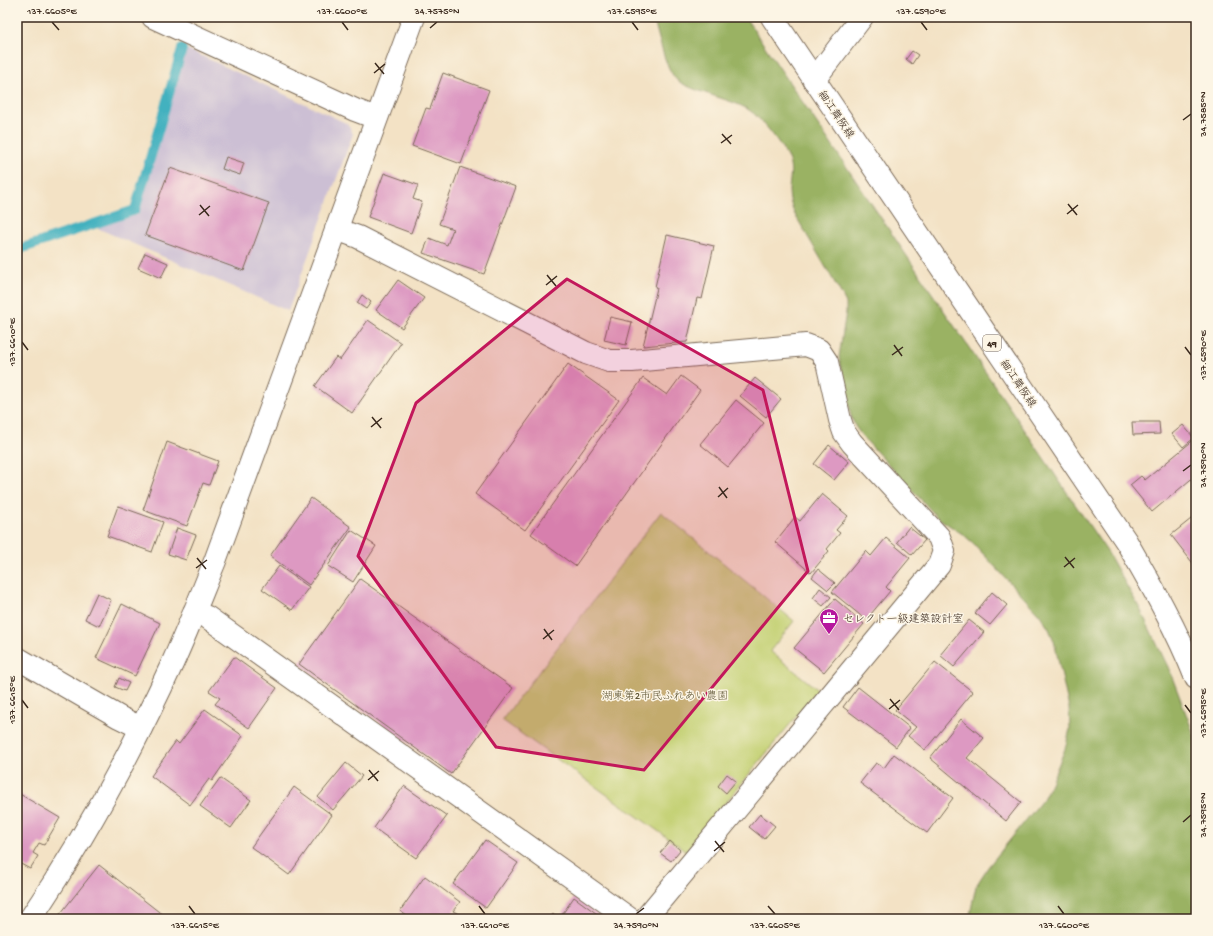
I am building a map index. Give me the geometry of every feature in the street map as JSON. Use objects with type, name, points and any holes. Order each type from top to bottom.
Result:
[{"type":"street","points":[[154,17],[355,110],[376,118]]},
{"type":"street","points":[[30,919],[99,806],[141,728],[173,661],[194,612],[217,554],[414,17]]},
{"type":"street","name":"細江舞阪線","points":[[772,17],[1126,541],[1160,599],[1196,678]]},
{"type":"street","points":[[814,80],[862,17]]},
{"type":"street","points":[[336,229],[358,237],[586,353],[609,361],[632,361],[806,345],[820,350],[827,362],[844,432],[852,443],[939,537],[944,551],[939,565],[645,919]]},
{"type":"street","points":[[194,612],[207,617],[630,919]]},
{"type":"street","points":[[17,658],[119,717],[141,728]]},
{"type":"highlighted area","points":[[567,279],[763,390],[808,571],[644,770],[496,747],[358,556],[416,403]]},
{"type":"shaded area","points":[[187,49],[348,124],[353,134],[288,311],[97,228],[139,214]]},
{"type":"green space","points":[[653,17],[745,17],[1108,553],[1140,609],[1169,669],[1196,740],[1196,919],[969,919],[976,886],[988,867],[1043,799],[1065,749],[1070,729],[1069,708],[1054,641],[1049,629],[1040,615],[973,543],[964,535],[938,518],[862,436],[855,426],[851,416],[839,357],[846,303],[794,213],[789,196],[791,170],[787,157],[781,146],[768,129],[749,110],[732,102],[687,86],[679,82],[674,77],[664,56]]},
{"type":"green space","name":"湖東第2市民ふれあい農園","points":[[661,512],[794,621],[770,651],[818,690],[686,851],[502,720]]},
{"type":"building","points":[[912,51],[918,55],[912,64],[906,59]]},
{"type":"building","points":[[443,73],[489,90],[461,164],[412,146],[426,108],[430,109]]},
{"type":"building","points":[[226,157],[244,163],[240,175],[222,169]]},
{"type":"building","points":[[460,167],[516,187],[484,274],[423,253],[429,238],[447,245],[453,229],[439,224]]},
{"type":"building","points":[[170,168],[269,203],[244,271],[145,235]]},
{"type":"building","points":[[384,173],[418,185],[413,199],[422,202],[411,233],[368,217]]},
{"type":"building","points":[[667,235],[714,246],[702,299],[697,298],[687,342],[643,346],[657,288],[655,287]]},
{"type":"building","points":[[145,253],[168,263],[161,278],[138,268]]},
{"type":"building","points":[[398,280],[424,298],[402,328],[376,310]]},
{"type":"building","points":[[362,295],[371,302],[366,309],[357,303]]},
{"type":"building","points":[[610,317],[632,322],[626,345],[604,340]]},
{"type":"building","points":[[368,320],[401,343],[352,413],[315,386],[336,357],[340,360]]},
{"type":"building","points":[[568,364],[619,400],[525,530],[475,494]]},
{"type":"building","points":[[681,376],[700,390],[575,566],[531,534],[643,378],[667,395]]},
{"type":"building","points":[[755,378],[781,399],[766,417],[740,396]]},
{"type":"building","points":[[736,400],[764,423],[728,467],[700,444]]},
{"type":"building","points":[[1132,422],[1159,422],[1160,434],[1133,435]]},
{"type":"building","points":[[1183,425],[1194,438],[1183,447],[1172,434]]},
{"type":"building","points":[[1196,438],[1196,475],[1152,512],[1130,485],[1141,476],[1145,480]]},
{"type":"building","points":[[167,442],[218,461],[209,485],[203,483],[187,526],[143,510]]},
{"type":"building","points":[[829,445],[849,462],[834,480],[814,464]]},
{"type":"building","points":[[822,494],[848,516],[836,530],[840,533],[827,549],[829,551],[811,573],[775,542],[795,517],[800,521]]},
{"type":"building","points":[[311,498],[351,527],[309,585],[270,556]]},
{"type":"building","points":[[118,506],[163,522],[152,552],[107,536]]},
{"type":"building","points":[[1196,515],[1196,565],[1195,566],[1171,535]]},
{"type":"building","points":[[909,527],[925,540],[912,555],[897,542]]},
{"type":"building","points":[[177,528],[196,535],[186,560],[168,554]]},
{"type":"building","points":[[351,530],[376,546],[353,582],[328,566]]},
{"type":"building","points":[[886,538],[910,558],[886,587],[890,591],[866,620],[832,592],[866,551],[871,556]]},
{"type":"building","points":[[279,566],[309,587],[292,610],[262,589]]},
{"type":"building","points":[[818,569],[835,583],[828,590],[812,577]]},
{"type":"building","points":[[360,579],[513,688],[451,774],[299,664]]},
{"type":"building","points":[[820,588],[831,597],[823,606],[813,598]]},
{"type":"building","points":[[992,592],[1007,605],[990,625],[975,613]]},
{"type":"building","points":[[97,593],[111,600],[99,626],[85,619]]},
{"type":"building","points":[[835,599],[864,624],[824,672],[794,648]]},
{"type":"building","points":[[122,604],[160,623],[135,676],[96,658]]},
{"type":"building","points":[[969,620],[984,632],[954,667],[940,655]]},
{"type":"building","points":[[234,657],[277,688],[249,728],[215,704],[220,698],[209,691]]},
{"type":"building","points":[[935,662],[973,692],[925,750],[908,736],[916,727],[895,710]]},
{"type":"building","points":[[119,678],[129,683],[125,691],[115,687]]},
{"type":"building","points":[[858,687],[910,728],[896,747],[843,707]]},
{"type":"building","points":[[205,709],[243,736],[212,781],[209,779],[190,805],[151,776],[176,741],[179,744]]},
{"type":"building","points":[[961,719],[984,738],[967,758],[1021,802],[1006,821],[930,758]]},
{"type":"building","points":[[894,754],[953,798],[927,833],[860,783],[876,763],[884,768]]},
{"type":"building","points":[[346,763],[362,776],[333,810],[318,797]]},
{"type":"building","points":[[727,774],[736,781],[726,793],[718,786]]},
{"type":"building","points":[[220,778],[251,800],[231,828],[200,806]]},
{"type":"building","points":[[404,786],[447,816],[416,858],[374,828]]},
{"type":"building","points":[[294,787],[332,815],[289,875],[251,847]]},
{"type":"building","points":[[18,793],[60,818],[44,845],[39,843],[33,853],[38,856],[30,869],[17,862]]},
{"type":"building","points":[[760,814],[775,826],[764,839],[749,827]]},
{"type":"building","points":[[485,840],[518,863],[486,908],[453,884]]},
{"type":"building","points":[[670,841],[680,850],[671,861],[660,853]]},
{"type":"building","points":[[99,865],[168,919],[58,919],[57,918]]},
{"type":"building","points":[[425,876],[460,902],[453,911],[459,914],[455,919],[419,919],[417,917],[416,919],[411,919],[400,911]]},
{"type":"building","points":[[574,897],[604,919],[559,919]]},
{"type":"building","points":[[553,914],[559,919],[549,919]]},
{"type":"waterway","points":[[17,250],[135,210],[182,49]]},
{"type":"place","name":"セレクト一級建築設計室","points":[[829,635]]}]
